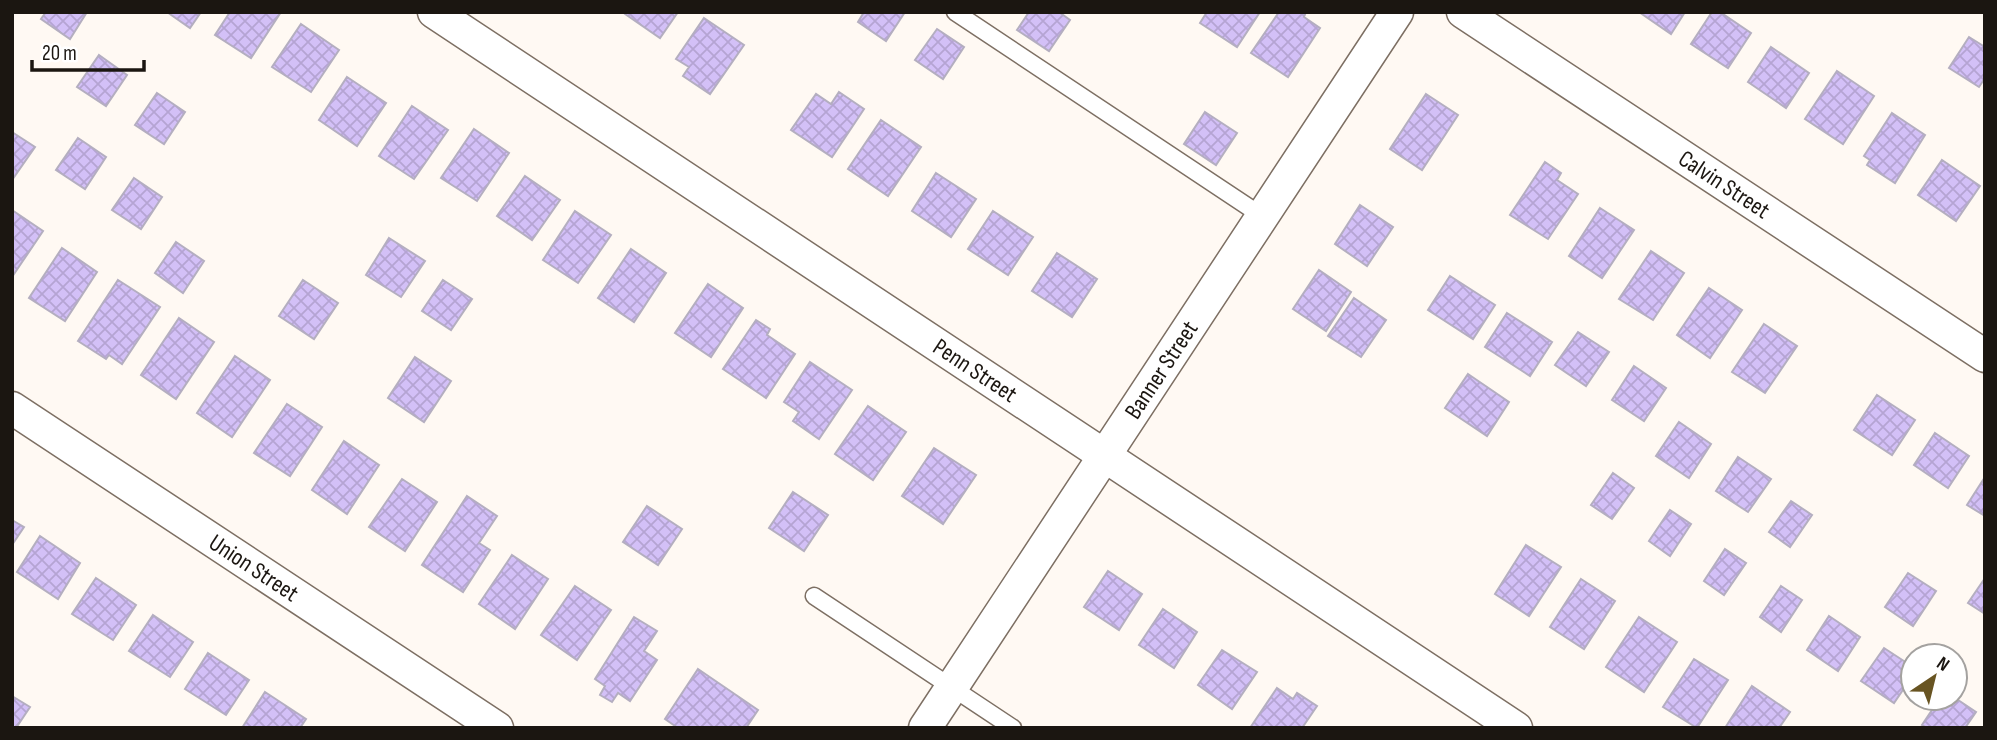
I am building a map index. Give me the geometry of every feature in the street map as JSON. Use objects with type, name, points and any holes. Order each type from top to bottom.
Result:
[{"type":"street","name":"Penn Street","points":[[433,12],[1516,728]]},
{"type":"street","name":"Banner Street","points":[[925,728],[1397,12]]},
{"type":"street","name":"Calvin Street","points":[[1463,12],[1985,356]]},
{"type":"street","name":"Union Street","points":[[12,408],[497,728]]},
{"type":"lane","points":[[955,12],[1262,216]]},
{"type":"lane","points":[[814,596],[1013,728]]},
{"type":"building","points":[[46,12],[87,12],[70,39],[41,19]]},
{"type":"building","points":[[167,12],[201,12],[190,28]]},
{"type":"building","points":[[230,12],[281,12],[251,58],[215,35]]},
{"type":"building","points":[[678,12],[660,38],[625,14]]},
{"type":"building","points":[[864,12],[905,12],[886,41],[858,22]]},
{"type":"building","points":[[1029,12],[1059,12],[1070,20],[1049,51],[1017,30]]},
{"type":"building","points":[[1207,12],[1260,12],[1237,47],[1200,23]]},
{"type":"building","points":[[1279,12],[1306,12],[1304,17],[1320,28],[1288,77],[1251,53]]},
{"type":"building","points":[[1639,12],[1685,12],[1671,34]]},
{"type":"building","points":[[1712,12],[1720,12],[1751,33],[1728,68],[1691,44]]},
{"type":"building","points":[[704,18],[744,45],[710,94],[683,76],[689,67],[676,59]]},
{"type":"building","points":[[301,24],[339,50],[311,92],[272,67]]},
{"type":"building","points":[[937,29],[964,47],[943,79],[915,60]]},
{"type":"building","points":[[1969,37],[1985,47],[1985,78],[1979,87],[1949,68]]},
{"type":"building","points":[[1771,47],[1809,73],[1786,108],[1748,82]]},
{"type":"building","points":[[99,55],[127,75],[106,106],[77,87]]},
{"type":"building","points":[[1837,71],[1874,96],[1843,144],[1805,119]]},
{"type":"building","points":[[347,77],[386,103],[357,146],[319,120]]},
{"type":"building","points":[[839,92],[864,109],[832,157],[791,130],[816,94],[831,104]]},
{"type":"building","points":[[157,93],[185,112],[164,144],[135,125]]},
{"type":"building","points":[[1426,94],[1458,115],[1422,170],[1390,149]]},
{"type":"building","points":[[412,106],[448,130],[414,179],[379,156]]},
{"type":"building","points":[[1205,112],[1237,133],[1216,165],[1184,144]]},
{"type":"building","points":[[1892,113],[1925,135],[1895,183],[1867,165],[1870,160],[1864,156]]},
{"type":"building","points":[[881,120],[921,147],[888,196],[848,169]]},
{"type":"building","points":[[474,129],[509,153],[477,201],[441,178]]},
{"type":"building","points":[[12,132],[35,147],[12,180]]},
{"type":"building","points":[[78,138],[106,157],[85,189],[56,170]]},
{"type":"building","points":[[1942,160],[1980,186],[1956,221],[1918,195]]},
{"type":"building","points":[[1545,162],[1561,173],[1557,180],[1578,194],[1548,239],[1510,215]]},
{"type":"building","points":[[936,173],[976,199],[951,237],[912,211]]},
{"type":"building","points":[[525,176],[560,200],[532,240],[497,216]]},
{"type":"building","points":[[134,178],[162,197],[141,229],[112,210]]},
{"type":"building","points":[[1360,205],[1393,227],[1367,266],[1335,244]]},
{"type":"building","points":[[1600,208],[1634,230],[1602,278],[1569,256]]},
{"type":"building","points":[[12,210],[43,231],[12,277]]},
{"type":"building","points":[[575,211],[611,235],[578,283],[543,260]]},
{"type":"building","points":[[993,211],[1033,237],[1008,275],[968,249]]},
{"type":"building","points":[[389,238],[425,261],[401,297],[366,275]]},
{"type":"building","points":[[176,242],[204,261],[183,293],[155,273]]},
{"type":"building","points":[[62,248],[97,272],[65,321],[29,298]]},
{"type":"building","points":[[631,249],[666,273],[634,322],[598,298]]},
{"type":"building","points":[[1651,251],[1684,273],[1653,320],[1619,299]]},
{"type":"building","points":[[1057,253],[1097,279],[1072,317],[1032,291]]},
{"type":"building","points":[[1319,270],[1351,292],[1326,331],[1293,309]]},
{"type":"building","points":[[1450,276],[1495,305],[1473,339],[1428,310]]},
{"type":"building","points":[[118,280],[160,307],[122,364],[109,355],[106,359],[78,341]]},
{"type":"building","points":[[303,280],[338,303],[314,339],[279,316]]},
{"type":"building","points":[[443,280],[472,299],[451,330],[422,311]]},
{"type":"building","points":[[708,284],[743,308],[711,357],[675,333]]},
{"type":"building","points":[[1709,288],[1742,310],[1710,358],[1677,335]]},
{"type":"building","points":[[1354,298],[1386,320],[1361,357],[1328,336]]},
{"type":"building","points":[[1507,313],[1552,342],[1530,376],[1485,347]]},
{"type":"building","points":[[179,318],[214,342],[176,399],[141,375]]},
{"type":"building","points":[[756,320],[770,329],[767,335],[795,354],[766,398],[723,369]]},
{"type":"building","points":[[1764,324],[1797,346],[1765,393],[1732,372]]},
{"type":"building","points":[[1578,332],[1609,352],[1586,386],[1555,365]]},
{"type":"building","points":[[235,356],[270,380],[232,437],[197,413]]},
{"type":"building","points":[[415,357],[451,381],[424,422],[388,398]]},
{"type":"building","points":[[810,362],[852,390],[819,439],[793,421],[799,412],[784,402]]},
{"type":"building","points":[[1634,366],[1666,388],[1644,421],[1612,400]]},
{"type":"building","points":[[1468,374],[1509,402],[1487,436],[1445,408]]},
{"type":"building","points":[[1877,395],[1915,420],[1892,455],[1854,430]]},
{"type":"building","points":[[287,404],[322,427],[290,476],[254,453]]},
{"type":"building","points":[[868,406],[906,432],[873,480],[835,454]]},
{"type":"building","points":[[1679,422],[1711,444],[1689,478],[1656,456]]},
{"type":"building","points":[[1935,433],[1969,456],[1948,488],[1914,465]]},
{"type":"building","points":[[344,441],[379,465],[347,514],[312,490]]},
{"type":"building","points":[[934,448],[976,475],[943,524],[902,496]]},
{"type":"building","points":[[1738,457],[1771,479],[1748,512],[1716,491]]},
{"type":"building","points":[[1613,473],[1634,488],[1612,519],[1591,505]]},
{"type":"building","points":[[1985,477],[1985,516],[1967,505]]},
{"type":"building","points":[[402,479],[437,502],[405,551],[369,527]]},
{"type":"building","points":[[793,492],[828,515],[804,551],[769,528]]},
{"type":"building","points":[[467,496],[497,516],[479,543],[490,550],[463,592],[422,565]]},
{"type":"building","points":[[1791,501],[1812,515],[1790,547],[1769,532]]},
{"type":"building","points":[[647,506],[682,529],[658,565],[623,542]]},
{"type":"building","points":[[1670,510],[1691,524],[1670,556],[1649,541]]},
{"type":"building","points":[[12,520],[24,527],[12,545]]},
{"type":"building","points":[[40,536],[80,563],[58,599],[17,572]]},
{"type":"building","points":[[1526,545],[1561,567],[1529,616],[1495,594]]},
{"type":"building","points":[[1725,549],[1746,563],[1724,595],[1704,581]]},
{"type":"building","points":[[512,555],[548,579],[515,629],[479,604]]},
{"type":"building","points":[[1108,571],[1142,594],[1119,630],[1084,607]]},
{"type":"building","points":[[1908,573],[1936,591],[1913,626],[1885,607]]},
{"type":"building","points":[[96,578],[136,605],[113,640],[72,614]]},
{"type":"building","points":[[1985,578],[1985,614],[1968,603]]},
{"type":"building","points":[[1581,579],[1615,601],[1584,649],[1550,627]]},
{"type":"building","points":[[575,586],[611,610],[577,660],[541,635]]},
{"type":"building","points":[[1781,586],[1802,600],[1781,632],[1760,617]]},
{"type":"building","points":[[1163,609],[1197,632],[1174,668],[1139,645]]},
{"type":"building","points":[[153,615],[193,642],[170,677],[129,651]]},
{"type":"building","points":[[1829,616],[1860,637],[1838,671],[1807,650]]},
{"type":"building","points":[[634,617],[657,631],[644,651],[657,660],[630,701],[618,693],[612,702],[600,695],[605,686],[595,679]]},
{"type":"building","points":[[1639,617],[1677,642],[1644,692],[1606,667]]},
{"type":"building","points":[[1884,648],[1899,658],[1899,696],[1894,703],[1861,681]]},
{"type":"building","points":[[1222,650],[1257,672],[1232,709],[1198,685]]},
{"type":"building","points":[[208,653],[249,680],[226,715],[185,689]]},
{"type":"building","points":[[1694,659],[1728,680],[1697,728],[1663,707]]},
{"type":"building","points":[[698,669],[758,710],[746,728],[678,728],[665,719]]},
{"type":"building","points":[[1752,686],[1790,712],[1779,728],[1725,728]]},
{"type":"building","points":[[1277,688],[1293,699],[1297,693],[1317,706],[1302,728],[1250,728]]},
{"type":"building","points":[[265,692],[306,719],[300,728],[242,728]]},
{"type":"building","points":[[12,696],[30,707],[16,728],[12,728]]},
{"type":"building","points":[[1969,707],[1976,712],[1965,728],[1927,728],[1922,725],[1931,712],[1969,712]]}]
